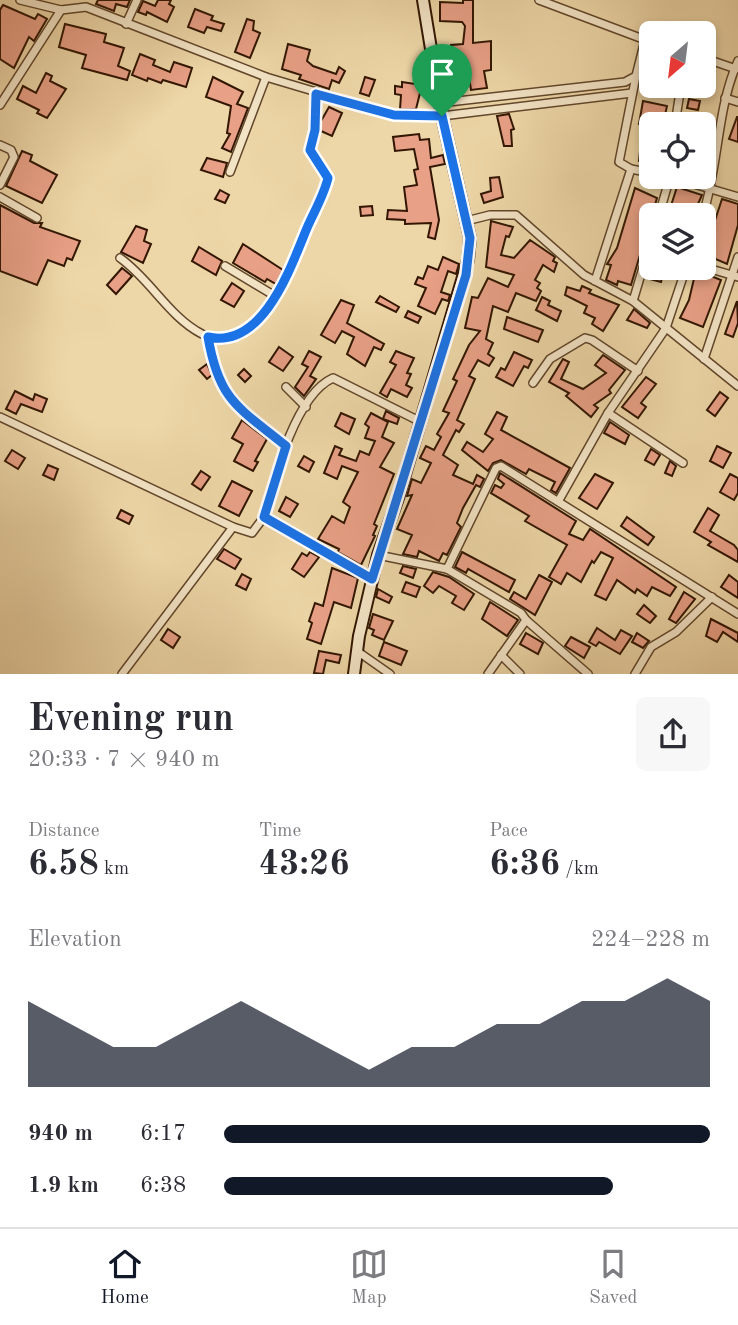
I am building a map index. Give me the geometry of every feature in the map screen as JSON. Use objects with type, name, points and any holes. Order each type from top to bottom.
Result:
[{"type":"street","points":[[20,0],[61,10],[86,7],[266,77],[394,115],[442,116],[632,93]]},
{"type":"street","points":[[126,24],[137,0]]},
{"type":"street","points":[[354,674],[378,555],[466,275],[470,238],[442,116],[423,0]]},
{"type":"street","points":[[541,0],[639,38]]},
{"type":"street","points":[[0,105],[61,10]]},
{"type":"street","points":[[716,61],[737,66],[725,98],[716,160]]},
{"type":"street","points":[[639,67],[618,154],[619,162],[639,171]]},
{"type":"street","points":[[440,103],[625,82],[636,76]]},
{"type":"street","points":[[230,172],[266,77]]},
{"type":"street","points":[[120,258],[134,267],[188,324],[208,337],[233,335],[256,322],[275,296],[299,250],[328,178],[310,150],[315,130],[316,94]]},
{"type":"street","points":[[725,98],[738,102]]},
{"type":"street","points":[[0,145],[11,150],[14,157],[0,185]]},
{"type":"street","points":[[595,281],[631,169]]},
{"type":"street","points":[[715,189],[738,197]]},
{"type":"street","points":[[0,197],[37,218]]},
{"type":"street","points":[[466,221],[490,215],[516,215],[542,235],[566,260],[595,281],[633,301],[738,386]]},
{"type":"street","points":[[704,359],[735,276],[738,257]]},
{"type":"street","points":[[225,266],[275,296]]},
{"type":"street","points":[[716,270],[735,276]]},
{"type":"street","points":[[633,301],[639,280]]},
{"type":"street","points":[[559,500],[608,414],[666,328],[682,280]]},
{"type":"street","points":[[208,337],[221,386],[230,399],[286,446]]},
{"type":"street","points":[[533,383],[550,359],[585,338],[593,340],[638,371]]},
{"type":"street","points":[[0,417],[233,527],[252,533],[264,517],[286,446],[319,387],[333,378],[421,422]]},
{"type":"street","points":[[286,387],[306,407]]},
{"type":"street","points":[[608,414],[683,463]]},
{"type":"street","points":[[447,569],[498,466],[559,500],[738,614]]},
{"type":"street","points":[[264,517],[372,579]]},
{"type":"street","points":[[122,674],[129,670],[233,527]]},
{"type":"street","points":[[378,555],[447,569],[515,608],[587,674]]},
{"type":"street","points":[[635,674],[650,647],[676,632],[712,597]]},
{"type":"street","points":[[488,674],[526,620]]},
{"type":"street","points":[[357,651],[390,674]]},
{"type":"street","points":[[501,655],[520,674]]},
{"type":"building","points":[[98,0],[130,0],[127,7],[116,4],[114,11],[96,4]]},
{"type":"building","points":[[158,0],[171,0],[169,4],[174,7],[167,22],[147,12],[146,15],[138,12],[143,1],[155,6]]},
{"type":"building","points":[[463,0],[473,0],[473,43],[491,41],[491,70],[484,71],[487,88],[471,90],[467,64],[453,65],[451,45],[463,44],[465,26],[462,22],[440,21],[440,2],[463,3]]},
{"type":"building","points":[[3,5],[35,19],[38,14],[47,19],[34,41],[29,37],[14,68],[0,59],[0,10]]},
{"type":"building","points":[[195,9],[213,16],[211,20],[224,24],[221,31],[207,27],[204,33],[188,27]]},
{"type":"building","points":[[247,19],[254,21],[253,30],[260,33],[250,58],[235,52]]},
{"type":"building","points":[[65,24],[106,34],[104,42],[124,48],[118,66],[130,71],[127,80],[82,68],[86,55],[59,47]]},
{"type":"building","points":[[288,44],[310,50],[307,61],[313,66],[336,74],[339,67],[345,71],[339,83],[332,80],[329,89],[299,79],[301,75],[282,69]]},
{"type":"building","points":[[140,54],[155,60],[153,65],[170,72],[174,62],[192,68],[186,87],[163,80],[161,83],[148,78],[147,81],[132,75]]},
{"type":"building","points":[[46,73],[52,76],[50,81],[66,89],[47,118],[37,113],[39,110],[17,99],[23,86],[36,93]]},
{"type":"building","points":[[213,77],[243,92],[237,104],[248,108],[231,152],[222,148],[230,134],[227,133],[231,106],[206,97]]},
{"type":"building","points":[[365,77],[375,80],[369,96],[360,93]]},
{"type":"building","points":[[402,82],[422,85],[416,109],[400,109],[401,95],[395,94],[395,86],[402,87]]},
{"type":"building","points":[[689,99],[700,101],[698,110],[687,108]]},
{"type":"building","points":[[643,101],[667,106],[666,112],[641,112]]},
{"type":"building","points":[[329,107],[342,113],[332,136],[321,131],[321,121]]},
{"type":"building","points":[[509,114],[514,129],[511,130],[512,146],[504,146],[497,116]]},
{"type":"building","points":[[738,117],[738,142],[729,139]]},
{"type":"building","points":[[419,134],[420,140],[429,139],[431,158],[443,155],[445,164],[430,167],[439,220],[435,239],[428,237],[431,223],[405,224],[405,220],[387,219],[388,210],[407,211],[404,187],[417,185],[414,170],[418,169],[414,149],[395,151],[393,137]]},
{"type":"building","points":[[22,151],[32,155],[30,161],[57,175],[42,203],[6,186]]},
{"type":"building","points":[[207,158],[227,163],[223,177],[201,170]]},
{"type":"building","points":[[499,177],[503,197],[484,203],[481,194],[491,191],[490,178]]},
{"type":"building","points":[[635,188],[657,198],[656,203],[639,203],[639,258],[631,285],[618,281],[617,285],[606,280],[611,265],[607,264],[617,248]]},
{"type":"building","points":[[676,189],[702,195],[698,203],[672,203]]},
{"type":"building","points":[[220,190],[229,195],[225,203],[215,199]]},
{"type":"building","points":[[722,199],[738,204],[738,225],[727,264],[716,259],[716,217]]},
{"type":"building","points":[[0,205],[34,223],[42,223],[40,227],[80,241],[72,260],[67,258],[64,266],[48,260],[37,285],[0,271]]},
{"type":"building","points":[[372,206],[373,215],[361,216],[360,207]]},
{"type":"building","points":[[491,221],[513,227],[509,237],[506,236],[501,255],[514,258],[530,240],[555,257],[553,261],[557,263],[554,272],[543,265],[535,280],[540,283],[537,288],[541,291],[536,301],[516,293],[508,312],[493,306],[486,339],[493,343],[488,354],[494,358],[489,366],[478,360],[469,376],[475,379],[457,420],[464,424],[459,432],[456,430],[443,455],[458,465],[453,475],[473,484],[477,475],[484,479],[480,487],[476,485],[463,508],[457,523],[461,527],[447,555],[443,553],[439,561],[419,551],[417,557],[403,554],[412,535],[397,529],[412,495],[407,496],[412,479],[421,483],[431,463],[420,458],[426,446],[434,450],[441,437],[437,434],[449,413],[443,411],[457,381],[453,379],[469,345],[480,331],[465,328],[472,297],[478,298],[488,278],[508,287],[514,275],[486,267]]},
{"type":"building","points":[[136,226],[147,230],[144,241],[151,244],[143,263],[121,252]]},
{"type":"building","points":[[243,244],[283,270],[276,284],[267,279],[265,282],[233,263]]},
{"type":"building","points":[[199,247],[222,261],[216,275],[192,261]]},
{"type":"building","points":[[443,257],[459,264],[456,274],[448,271],[441,292],[450,295],[448,301],[442,299],[435,314],[418,306],[426,288],[415,284],[418,277],[423,279],[428,266],[438,270]]},
{"type":"building","points":[[122,268],[132,276],[116,294],[107,285]]},
{"type":"building","points":[[694,280],[721,280],[703,327],[680,318],[689,300]]},
{"type":"building","points":[[232,283],[244,291],[234,307],[221,300]]},
{"type":"building","points":[[582,286],[591,290],[589,293],[619,305],[603,331],[592,324],[595,318],[584,313],[587,306],[565,295],[567,287],[580,291]]},
{"type":"building","points":[[380,296],[399,307],[396,312],[376,302]]},
{"type":"building","points":[[542,297],[550,301],[548,305],[561,311],[557,321],[536,310]]},
{"type":"building","points":[[341,300],[354,305],[347,323],[384,344],[381,350],[374,347],[365,366],[347,354],[354,337],[342,331],[335,343],[321,335]]},
{"type":"building","points":[[737,301],[738,323],[733,337],[725,334]]},
{"type":"building","points":[[634,309],[650,323],[647,328],[627,320]]},
{"type":"building","points":[[408,311],[421,317],[418,323],[405,317]]},
{"type":"building","points":[[507,317],[543,330],[538,342],[504,329]]},
{"type":"building","points":[[279,347],[293,357],[283,371],[269,362]]},
{"type":"building","points":[[309,351],[321,357],[310,376],[316,379],[304,396],[295,387],[308,367],[302,364]]},
{"type":"building","points":[[396,351],[414,358],[407,373],[411,374],[406,385],[412,388],[407,397],[391,389],[387,397],[380,393],[396,365],[390,362]]},
{"type":"building","points":[[514,352],[532,360],[528,368],[524,366],[513,386],[496,377],[501,368],[505,370]]},
{"type":"building","points":[[603,355],[625,370],[609,390],[611,393],[594,405],[598,408],[591,417],[566,396],[569,393],[549,382],[563,359],[569,362],[561,379],[583,389],[606,373],[595,365]]},
{"type":"building","points":[[207,364],[212,375],[207,379],[199,370]]},
{"type":"building","points":[[244,369],[251,376],[245,382],[238,375]]},
{"type":"building","points":[[646,377],[656,384],[641,403],[646,407],[638,418],[622,407]]},
{"type":"building","points":[[15,391],[33,400],[35,394],[47,399],[42,412],[21,404],[16,414],[6,409]]},
{"type":"building","points":[[720,392],[728,398],[715,416],[707,410]]},
{"type":"building","points":[[386,411],[399,418],[397,424],[383,419]]},
{"type":"building","points":[[497,412],[507,417],[501,430],[570,468],[556,493],[551,490],[555,482],[529,469],[526,474],[501,460],[493,463],[488,471],[462,450],[467,442],[483,452],[493,439],[485,434]]},
{"type":"building","points":[[341,413],[355,419],[349,434],[335,426]]},
{"type":"building","points":[[371,413],[388,422],[382,437],[394,443],[380,467],[394,474],[374,524],[377,526],[373,535],[375,536],[361,565],[338,552],[339,549],[318,539],[332,516],[344,523],[350,507],[343,502],[358,472],[342,466],[337,479],[324,473],[335,446],[342,449],[339,455],[356,461],[360,451],[369,455],[375,441],[365,438],[369,427],[365,424]]},
{"type":"building","points":[[242,420],[267,439],[255,461],[258,462],[253,471],[234,461],[243,444],[232,438]]},
{"type":"building","points":[[610,422],[629,435],[625,444],[604,433]]},
{"type":"building","points":[[717,446],[731,453],[723,468],[710,461]]},
{"type":"building","points":[[651,449],[660,455],[654,465],[645,460]]},
{"type":"building","points":[[12,450],[25,458],[18,469],[5,461]]},
{"type":"building","points":[[304,456],[314,462],[309,472],[298,466]]},
{"type":"building","points":[[670,461],[676,466],[672,476],[665,473]]},
{"type":"building","points":[[48,465],[58,469],[54,480],[43,475]]},
{"type":"building","points":[[201,471],[210,477],[201,490],[192,484]]},
{"type":"building","points":[[500,473],[576,521],[569,534],[583,540],[590,529],[676,587],[670,596],[652,587],[647,596],[637,589],[635,593],[617,580],[606,600],[595,595],[613,558],[601,552],[594,563],[592,561],[581,582],[567,573],[561,584],[549,577],[567,545],[525,521],[529,516],[491,493],[495,485],[501,488],[504,484],[498,479]]},
{"type":"building","points":[[595,474],[613,483],[597,509],[579,498]]},
{"type":"building","points":[[730,474],[738,478],[738,493],[734,500],[720,492]]},
{"type":"building","points":[[232,481],[252,491],[239,516],[219,506]]},
{"type":"building","points":[[286,497],[298,504],[290,517],[279,511]]},
{"type":"building","points":[[708,508],[719,515],[710,531],[734,545],[738,550],[738,562],[708,545],[711,542],[694,532]]},
{"type":"building","points":[[121,510],[133,516],[129,524],[117,518]]},
{"type":"building","points":[[627,517],[654,537],[648,545],[621,526]]},
{"type":"building","points":[[224,549],[241,559],[235,569],[217,559]]},
{"type":"building","points":[[310,552],[319,557],[304,577],[292,569],[302,553],[307,556]]},
{"type":"building","points":[[462,552],[515,580],[509,592],[468,569],[466,573],[455,567]]},
{"type":"building","points":[[403,566],[416,569],[413,578],[400,573]]},
{"type":"building","points":[[332,568],[358,578],[351,608],[334,602],[321,644],[307,639],[312,623],[309,621],[315,603],[323,606]]},
{"type":"building","points":[[433,572],[449,577],[474,594],[464,610],[452,603],[456,596],[439,586],[433,593],[424,586]]},
{"type":"building","points":[[242,574],[251,579],[246,590],[236,585]]},
{"type":"building","points":[[539,575],[552,582],[535,615],[510,599],[514,592],[526,599]]},
{"type":"building","points":[[729,575],[738,582],[738,598],[721,587]]},
{"type":"building","points":[[406,582],[420,587],[416,597],[402,592]]},
{"type":"building","points":[[378,589],[392,597],[389,603],[376,597]]},
{"type":"building","points":[[684,592],[695,599],[676,623],[669,619]]},
{"type":"building","points":[[490,602],[518,620],[507,636],[482,619]]},
{"type":"building","points":[[644,605],[656,616],[650,623],[637,614]]},
{"type":"building","points":[[373,614],[393,621],[384,640],[372,635],[374,630],[369,628]]},
{"type":"building","points":[[711,619],[738,633],[738,642],[723,632],[717,642],[706,636]]},
{"type":"building","points":[[597,628],[615,640],[621,630],[632,636],[620,654],[599,642],[596,646],[589,642]]},
{"type":"building","points":[[168,629],[180,637],[173,648],[161,640]]},
{"type":"building","points":[[526,633],[543,643],[538,654],[520,644]]},
{"type":"building","points":[[637,633],[649,641],[643,648],[632,642]]},
{"type":"building","points":[[571,637],[590,647],[584,658],[565,646]]},
{"type":"building","points":[[384,642],[407,651],[401,665],[379,656]]},
{"type":"building","points":[[319,651],[341,655],[339,663],[326,660],[323,674],[314,673]]},
{"type":"route","points":[[316,94],[381,113],[442,116],[470,238],[466,275],[372,579],[264,517],[286,446],[230,399],[216,377],[208,337],[233,335],[256,322],[267,312],[299,250],[328,178],[325,169],[310,150],[315,130],[316,94]]}]
